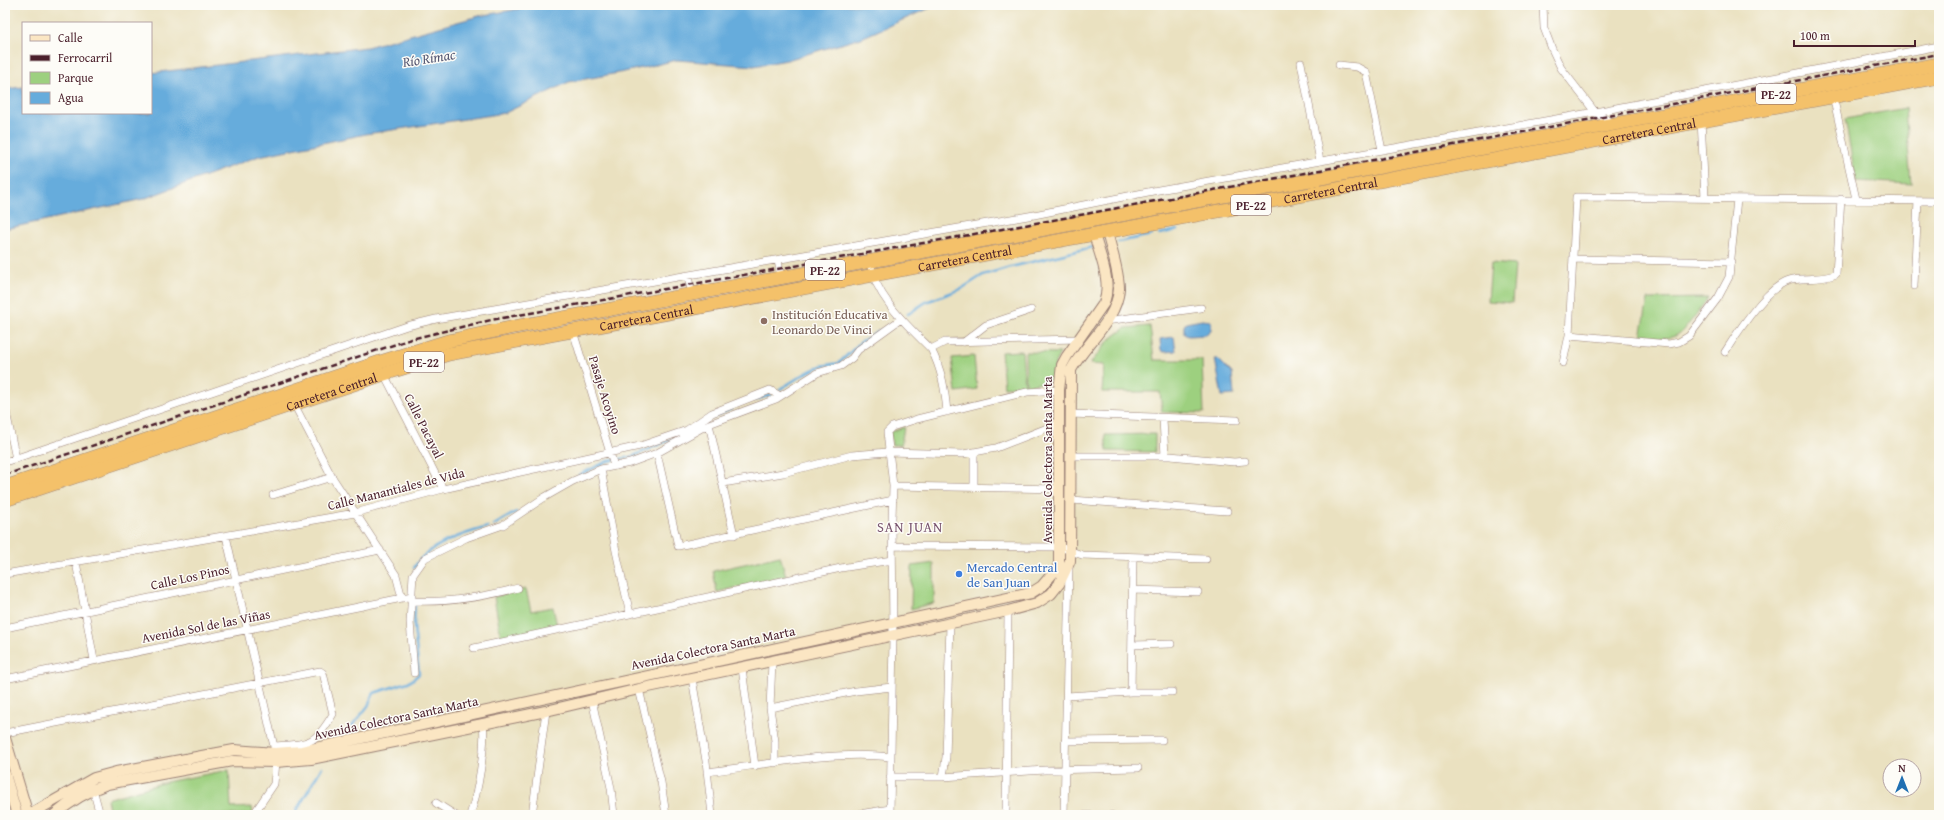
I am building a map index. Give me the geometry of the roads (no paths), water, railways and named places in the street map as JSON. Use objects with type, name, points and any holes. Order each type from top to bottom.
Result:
[{"type":"highway","name":"Carretera Central","points":[[5,487],[380,362],[448,341],[692,294],[1939,64]]},
{"type":"highway","name":"Carretera Central","points":[[5,500],[384,374],[449,354],[1701,120],[1939,77]]},
{"type":"highway","points":[[1259,190],[1262,203]]},
{"type":"street","points":[[1543,5],[1544,28],[1561,68],[1595,112],[1629,134]]},
{"type":"street","points":[[5,462],[407,326],[580,293],[688,277],[1034,215],[1153,190],[1595,112],[1939,46]]},
{"type":"street","points":[[1301,63],[1320,161]]},
{"type":"street","points":[[1339,66],[1357,67],[1366,72],[1382,150]]},
{"type":"street","points":[[1833,96],[1856,199]]},
{"type":"street","points":[[1701,120],[1705,198]]},
{"type":"street","points":[[1563,363],[1568,335],[1574,259],[1576,197],[1705,198],[1738,200],[1856,199],[1939,201]]},
{"type":"street","points":[[1568,335],[1669,344],[1679,342],[1689,336],[1718,298],[1729,277],[1732,262],[1738,200]]},
{"type":"street","points":[[1725,352],[1747,318],[1774,290],[1783,283],[1836,274],[1841,200]]},
{"type":"street","points":[[1914,286],[1918,201]]},
{"type":"street","name":"Avenida Colectora Santa Marta","points":[[28,815],[94,778],[116,772],[234,750],[311,759],[546,711],[640,689],[950,624],[1037,603],[1051,594],[1059,584],[1070,556],[1071,370],[1078,358],[1106,321],[1116,304],[1119,289],[1100,233]]},
{"type":"street","name":"Avenida Colectora Santa Marta","points":[[54,815],[74,799],[93,788],[107,784],[218,763],[275,754],[302,752],[1031,593],[1042,586],[1053,575],[1059,566],[1059,390],[1062,365],[1104,303],[1107,294],[1107,280],[1100,233]]},
{"type":"street","points":[[1574,259],[1732,262]]},
{"type":"street","points":[[778,260],[781,278]]},
{"type":"street","points":[[870,262],[872,276],[901,318],[931,349],[938,361],[945,387],[948,412]]},
{"type":"street","points":[[688,277],[692,294]]},
{"type":"street","points":[[1106,321],[1201,308]]},
{"type":"street","points":[[964,342],[986,326],[1031,310]]},
{"type":"street","points":[[414,673],[410,622],[413,575],[425,558],[466,538],[503,526],[545,497],[573,481],[601,469],[657,453],[709,424],[760,406],[780,396],[817,373],[841,366],[852,358],[858,350],[901,318]]},
{"type":"street","name":"Pasaje Acoyino","points":[[573,331],[614,466]]},
{"type":"street","points":[[931,349],[945,342],[1079,339]]},
{"type":"street","name":"Calle Pacayal","points":[[384,374],[442,489]]},
{"type":"street","name":"Calle Manantiales de Vida","points":[[5,574],[355,513],[442,489],[640,446],[687,430],[712,413],[770,390],[780,396]]},
{"type":"street","points":[[853,815],[890,812],[893,636],[893,486],[888,452],[887,432],[892,427],[1027,392],[1059,390]]},
{"type":"street","points":[[294,404],[332,477],[396,576],[402,598]]},
{"type":"street","points":[[5,407],[16,459]]},
{"type":"street","points":[[1070,414],[1163,419],[1237,420]]},
{"type":"street","points":[[1163,419],[1165,456]]},
{"type":"street","points":[[723,484],[783,473],[852,455],[888,452],[963,454],[996,448],[1060,423]]},
{"type":"street","points":[[709,424],[734,535]]},
{"type":"street","points":[[974,452],[974,487]]},
{"type":"street","points":[[657,453],[678,546],[893,500]]},
{"type":"street","points":[[1071,456],[1165,456],[1234,462],[1244,461]]},
{"type":"street","points":[[601,469],[616,551],[630,614]]},
{"type":"street","points":[[272,496],[332,477]]},
{"type":"street","points":[[893,486],[1060,489]]},
{"type":"street","points":[[1071,500],[1227,511]]},
{"type":"street","points":[[226,536],[275,754],[274,784],[253,815]]},
{"type":"street","points":[[892,546],[1060,547],[1070,556],[1082,555],[1206,559]]},
{"type":"street","name":"Calle Los Pinos","points":[[5,628],[380,550]]},
{"type":"street","points":[[1070,556],[1064,815],[1111,815]]},
{"type":"street","points":[[1131,692],[1133,557]]},
{"type":"street","points":[[474,648],[841,568],[892,560]]},
{"type":"street","points":[[76,562],[94,660]]},
{"type":"street","name":"Avenida Sol de las Viñas","points":[[5,679],[402,598],[462,599],[490,596],[518,588]]},
{"type":"street","points":[[1133,590],[1198,592]]},
{"type":"street","points":[[1006,815],[1005,774],[1008,611]]},
{"type":"street","points":[[943,777],[946,757],[950,624]]},
{"type":"street","points":[[1132,645],[1171,644]]},
{"type":"street","points":[[772,662],[770,708],[775,741],[775,763]]},
{"type":"street","points":[[742,668],[755,766]]},
{"type":"street","points":[[5,733],[320,671],[324,674],[333,714],[324,731],[311,743],[275,754]]},
{"type":"street","points":[[692,678],[707,772],[712,815]]},
{"type":"street","points":[[770,708],[856,691],[892,687]]},
{"type":"street","points":[[640,689],[661,782],[666,815]]},
{"type":"street","points":[[1067,696],[1131,692],[1172,692]]},
{"type":"street","points":[[592,700],[611,788],[614,815]]},
{"type":"street","points":[[532,815],[546,711]]},
{"type":"street","points":[[470,815],[474,804],[484,735],[483,723]]},
{"type":"street","points":[[5,738],[28,815]]},
{"type":"street","points":[[1065,741],[1162,740]]},
{"type":"street","points":[[707,772],[792,760],[868,754],[890,757]]},
{"type":"street","points":[[890,777],[943,777],[1064,769],[1138,768]]},
{"type":"street","points":[[5,774],[17,815]]},
{"type":"street","points":[[93,788],[100,815]]},
{"type":"street","points":[[436,803],[456,815]]},
{"type":"water","name":"Río Rímac","points":[[541,5],[937,5],[861,38],[787,60],[754,66],[677,60],[569,82],[505,113],[366,134],[259,156],[143,199],[5,229],[5,89],[22,87],[22,114],[152,114],[152,73],[367,47],[479,16]]},
{"type":"water","points":[[1202,320],[1211,321],[1211,331],[1206,335],[1188,336],[1184,334],[1184,326],[1186,323]]},
{"type":"water","points":[[1174,337],[1176,351],[1164,352],[1161,350],[1160,339]]},
{"type":"water","points":[[1215,359],[1218,359],[1232,373],[1234,395],[1222,396]]},
{"type":"waterway","points":[[1159,234],[1178,230]]},
{"type":"waterway","points":[[1118,242],[1152,235]]},
{"type":"waterway","points":[[908,314],[926,302],[961,289],[983,275],[1093,247]]},
{"type":"waterway","points":[[780,389],[806,373],[821,366],[839,363],[861,342],[881,330]]},
{"type":"waterway","points":[[754,400],[771,395]]},
{"type":"waterway","points":[[708,419],[731,409]]},
{"type":"waterway","points":[[579,475],[608,461],[631,457],[674,438]]},
{"type":"waterway","points":[[494,525],[516,512]]},
{"type":"waterway","points":[[414,568],[427,553],[436,547],[467,533],[488,527]]},
{"type":"waterway","points":[[343,738],[368,706],[374,693],[411,681],[419,674],[414,626],[415,603]]},
{"type":"waterway","points":[[294,815],[322,767]]},
{"type":"railway","points":[[5,475],[411,339],[491,320],[1064,218],[1939,54]]},
{"type":"place","name":"Institución Educativa Leonardo De Vinci","points":[[764,321]]},
{"type":"place","name":"Mercado Central de San Juan","points":[[959,574]]},
{"type":"district","name":"SAN JUAN","points":[[910,527]]}]
